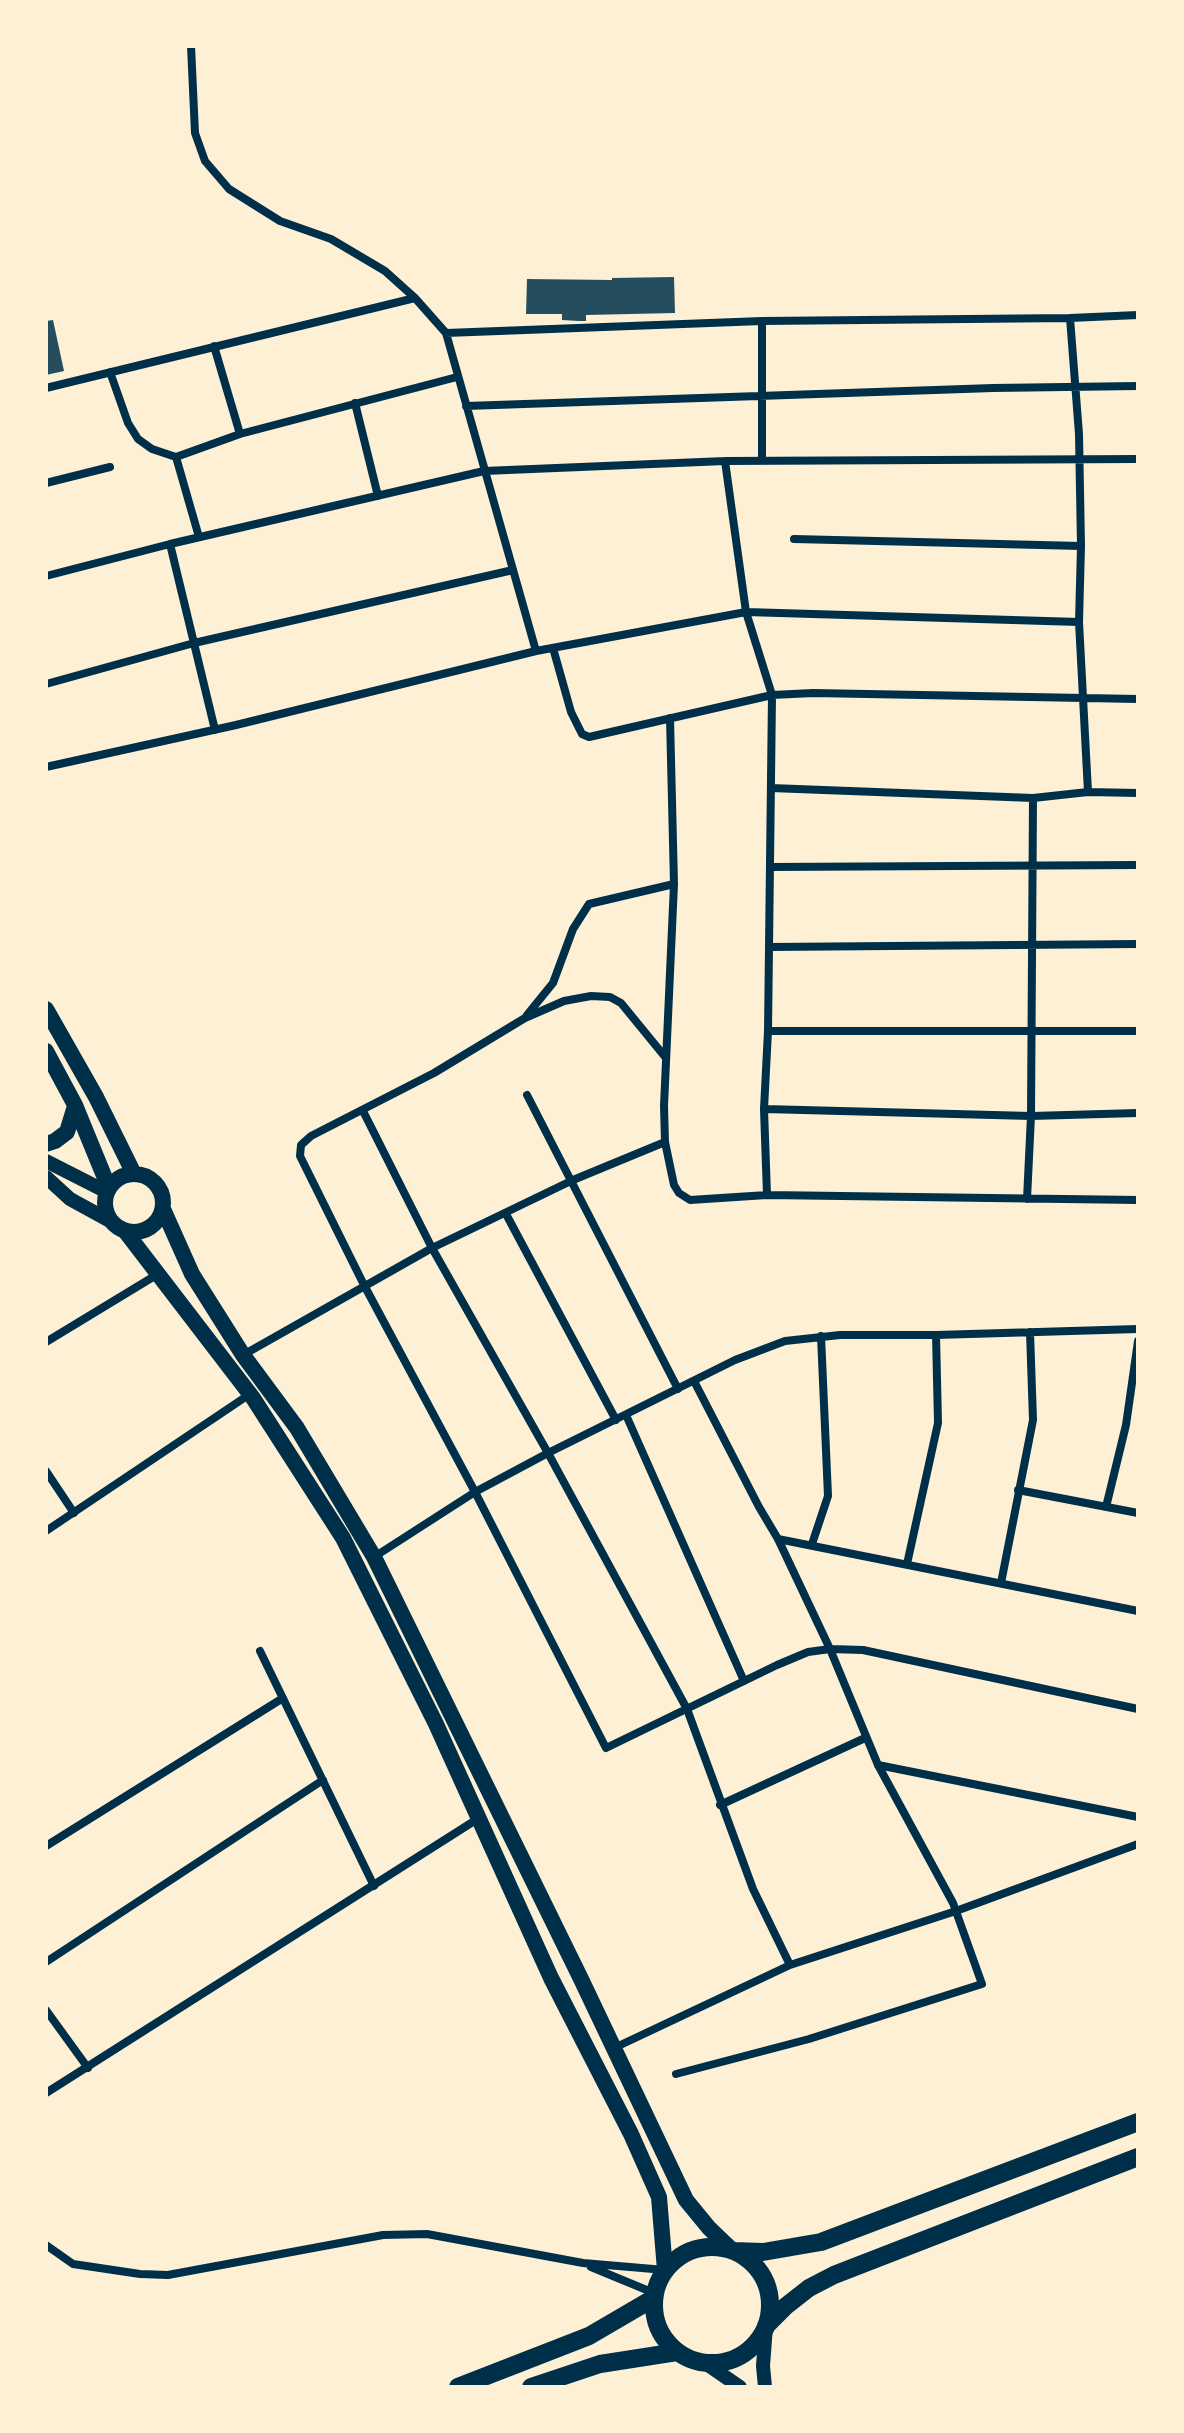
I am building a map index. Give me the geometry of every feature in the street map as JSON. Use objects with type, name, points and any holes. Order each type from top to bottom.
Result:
[{"type":"highway","points":[[1138,2122],[821,2242],[763,2252],[703,2247],[676,2259],[665,2270],[654,2296],[658,2328],[677,2352],[705,2363],[720,2362],[748,2350],[786,2306],[809,2288],[834,2275],[1138,2157]]},
{"type":"highway","points":[[733,2251],[747,2258],[765,2282],[769,2296],[766,2326]]},
{"type":"highway","points":[[458,2387],[589,2336],[654,2296]]},
{"type":"highway","points":[[531,2387],[600,2364],[677,2352]]},
{"type":"main road","points":[[46,1009],[96,1097],[134,1174]]},
{"type":"main road","points":[[46,1051],[75,1105],[108,1190],[105,1208],[250,1394],[343,1538],[436,1724],[551,1978],[631,2134],[659,2197],[665,2270]]},
{"type":"main road","points":[[46,1144],[67,1132],[75,1105]]},
{"type":"main road","points":[[108,1190],[120,1178],[134,1174],[143,1175],[157,1185],[163,1209],[192,1274],[243,1355],[297,1428],[374,1557],[686,2200],[733,2251]]},
{"type":"main road","points":[[118,1226],[141,1231],[148,1229],[163,1209]]},
{"type":"street","points":[[191,46],[195,133],[205,161],[229,189],[280,221],[331,239],[385,271],[415,298],[446,333],[536,651]]},
{"type":"street","points":[[46,388],[415,298]]},
{"type":"street","points":[[446,333],[762,321],[1138,315]]},
{"type":"street","points":[[1070,318],[1080,460],[1079,622],[1088,792]]},
{"type":"street","points":[[762,321],[762,461]]},
{"type":"street","points":[[214,346],[240,434]]},
{"type":"street","points":[[110,372],[128,423],[138,439],[152,449],[176,457],[240,434],[457,377]]},
{"type":"street","points":[[466,406],[1138,386]]},
{"type":"street","points":[[355,403],[378,496]]},
{"type":"street","points":[[176,457],[199,537]]},
{"type":"street","points":[[46,576],[484,471],[725,461],[1138,459]]},
{"type":"street","points":[[725,461],[746,612],[772,695],[768,1031],[764,1109],[767,1195]]},
{"type":"street","points":[[46,483],[110,467]]},
{"type":"street","points":[[794,539],[1081,546]]},
{"type":"street","points":[[170,544],[215,730]]},
{"type":"street","points":[[46,684],[194,643],[513,570]]},
{"type":"street","points":[[46,767],[215,730],[536,651],[746,612],[1079,622]]},
{"type":"street","points":[[553,648],[571,712],[582,734],[589,737],[772,695],[813,693],[1138,699]]},
{"type":"street","points":[[670,718],[674,884],[665,1142],[674,1185],[679,1193],[690,1200],[767,1195],[1138,1200]]},
{"type":"street","points":[[771,788],[1033,798],[1088,792],[1138,793]]},
{"type":"street","points":[[1027,1199],[1031,1116],[1033,798]]},
{"type":"street","points":[[770,867],[1138,865]]},
{"type":"street","points":[[525,1018],[553,983],[573,929],[589,904],[674,884]]},
{"type":"street","points":[[769,947],[1138,944]]},
{"type":"street","points":[[666,1058],[621,1003],[610,997],[591,996],[564,1001],[525,1018],[363,1111],[311,1136],[301,1145],[300,1156],[606,1748],[808,1652],[830,1649],[863,1650],[1138,1709]]},
{"type":"street","points":[[768,1031],[1138,1031]]},
{"type":"street","points":[[527,1095],[678,1389]]},
{"type":"street","points":[[764,1109],[1031,1116],[1138,1113]]},
{"type":"street","points":[[363,1111],[432,1248],[687,1709],[753,1889],[790,1965]]},
{"type":"street","points":[[243,1355],[432,1248],[573,1180],[665,1142]]},
{"type":"street","points":[[46,1161],[108,1190]]},
{"type":"street","points":[[47,1181],[70,1199],[118,1226]]},
{"type":"street","points":[[506,1214],[616,1420]]},
{"type":"street","points":[[46,1342],[158,1274]]},
{"type":"street","points":[[374,1557],[475,1492],[548,1453],[758,1350],[785,1341],[821,1336],[1138,1329]]},
{"type":"street","points":[[1001,1583],[1033,1420],[1030,1332]]},
{"type":"street","points":[[907,1564],[938,1423],[936,1335]]},
{"type":"street","points":[[812,1544],[828,1496],[821,1336]]},
{"type":"street","points":[[1106,1507],[1126,1425],[1138,1341]]},
{"type":"street","points":[[676,2074],[809,2039],[982,1984],[956,1911],[865,1738],[830,1649],[778,1539],[694,1381]]},
{"type":"street","points":[[46,1531],[250,1394]]},
{"type":"street","points":[[626,1415],[744,1681]]},
{"type":"street","points":[[46,1471],[74,1513]]},
{"type":"street","points":[[1018,1490],[1138,1513]]},
{"type":"street","points":[[778,1539],[1138,1611]]},
{"type":"street","points":[[260,1651],[374,1886]]},
{"type":"street","points":[[46,1846],[283,1698]]},
{"type":"street","points":[[720,1805],[865,1738]]},
{"type":"street","points":[[878,1765],[1138,1817]]},
{"type":"street","points":[[46,1962],[323,1780]]},
{"type":"street","points":[[46,2093],[479,1818]]},
{"type":"street","points":[[614,2048],[790,1965],[956,1911],[1138,1844]]},
{"type":"street","points":[[46,2010],[88,2068]]},
{"type":"street","points":[[46,2245],[73,2264],[168,2275],[383,2235],[427,2234],[583,2263],[665,2270]]},
{"type":"street","points":[[583,2263],[654,2296]]},
{"type":"street","points":[[765,2387],[766,2326]]},
{"type":"street","points":[[705,2363],[740,2387]]},
{"type":"building","points":[[674,277],[675,313],[586,315],[586,321],[562,320],[562,314],[526,314],[527,279]]},
{"type":"building","points":[[53,320],[64,371],[46,375],[46,321]]}]
